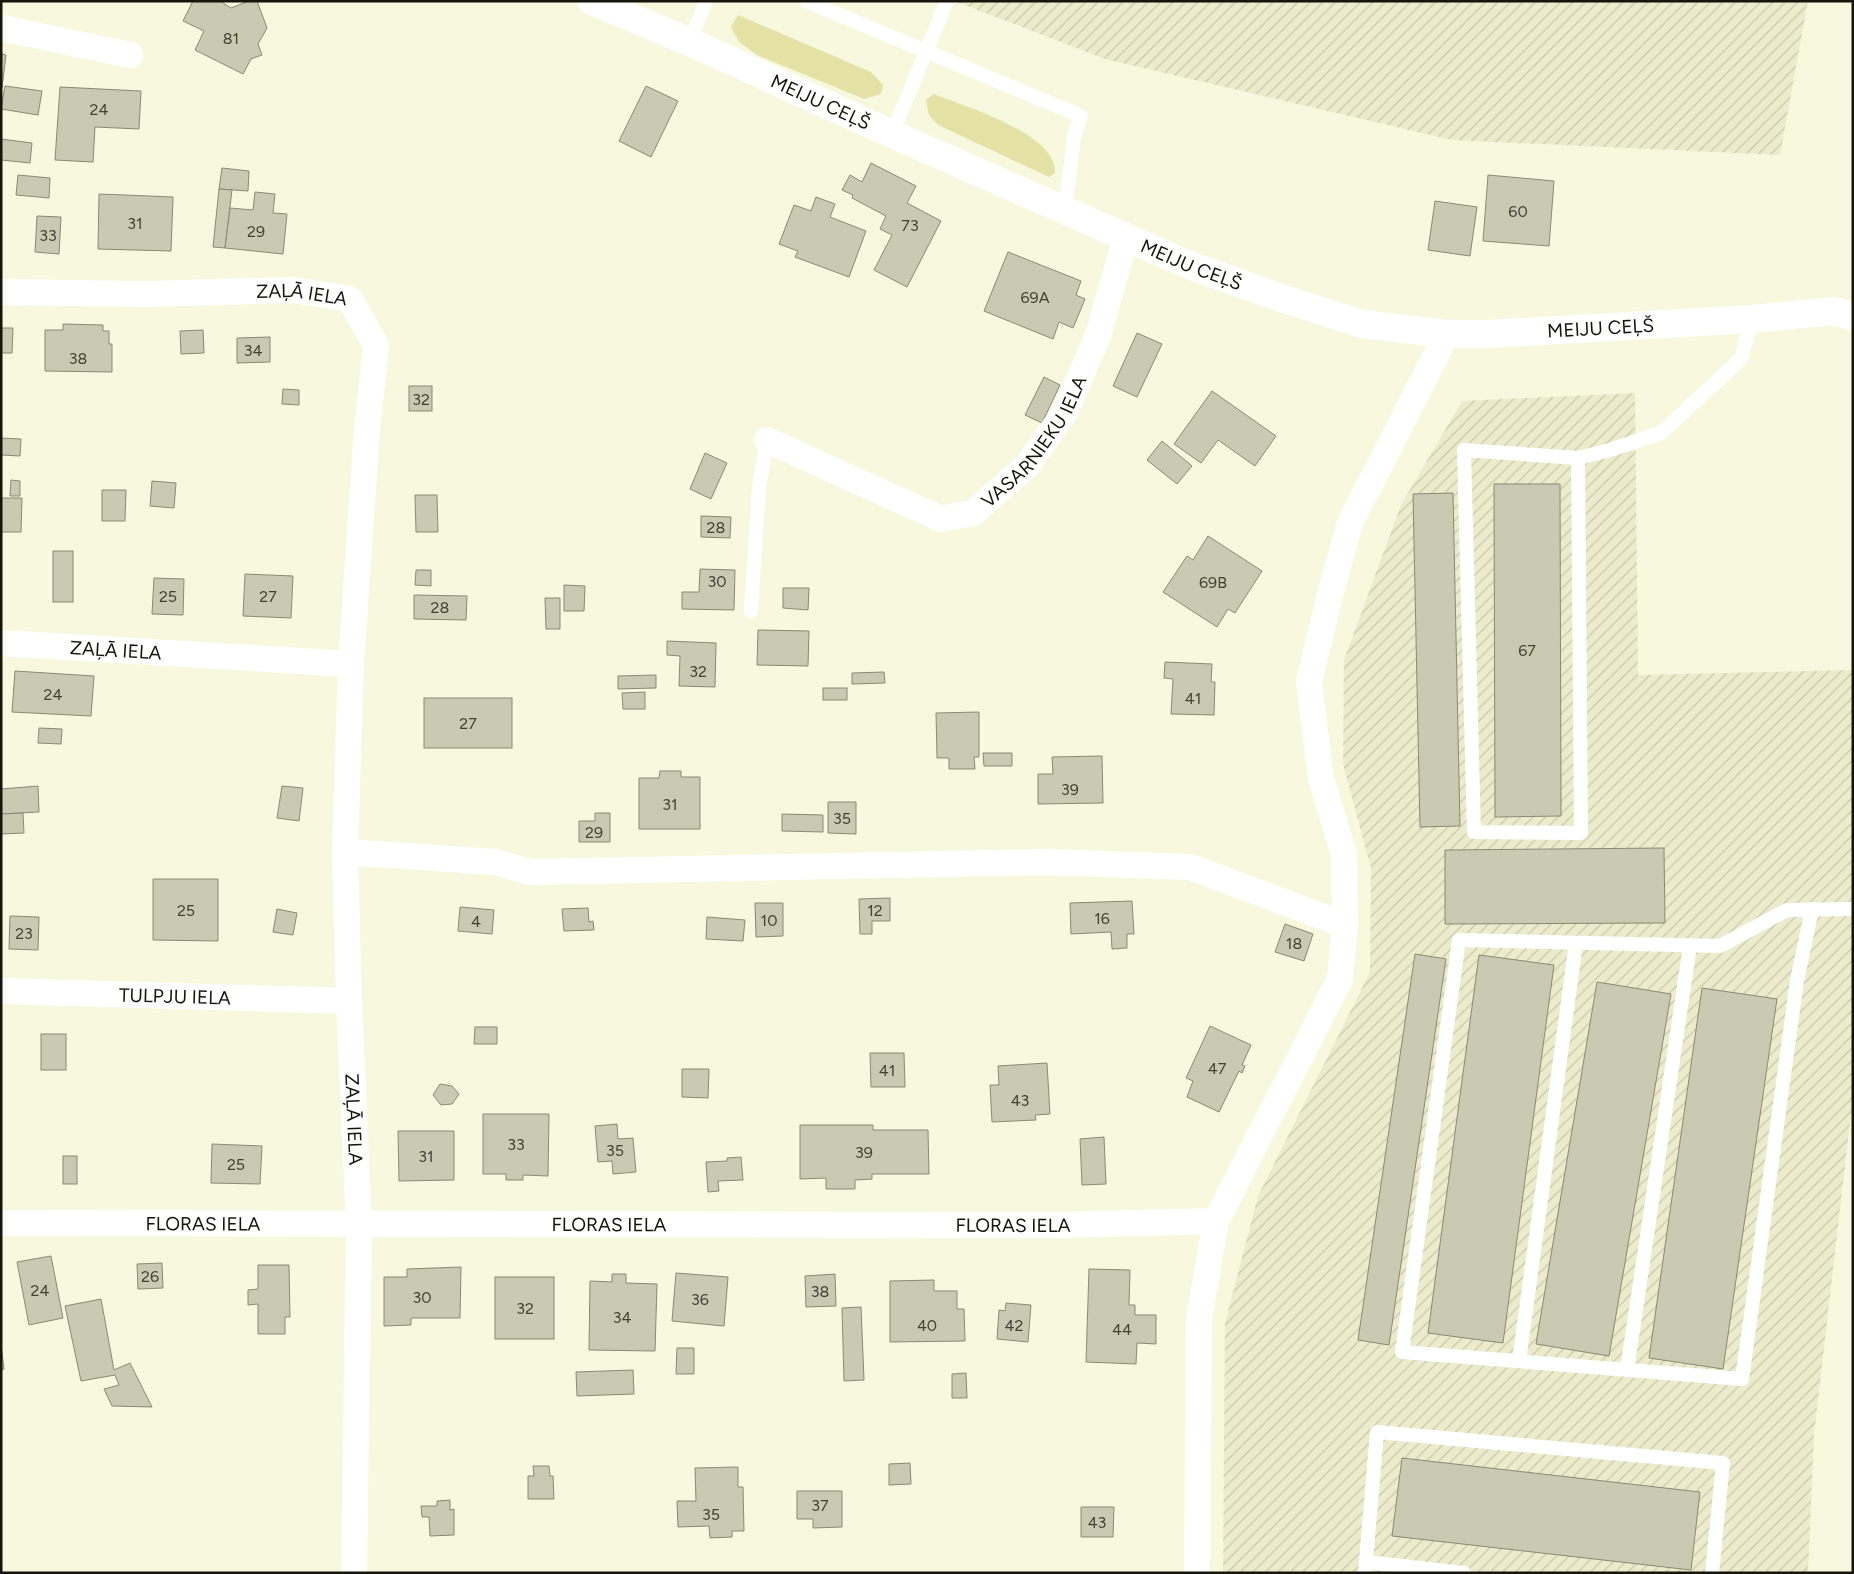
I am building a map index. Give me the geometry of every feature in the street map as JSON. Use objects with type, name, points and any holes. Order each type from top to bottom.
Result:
[{"type":"street","name":"MEIJU CEĻŠ","points":[[592,1],[634,9],[690,42],[892,134],[1189,265],[1284,299],[1362,324],[1447,334],[1488,334],[1752,318],[1847,309]]},
{"type":"street","points":[[1,28],[130,55]]},
{"type":"street","name":"VASARNIEKU IELA","points":[[767,440],[941,518],[973,512],[1027,466],[1066,412],[1098,336],[1126,237]]},
{"type":"street","name":"ZAĻĀ IELA","points":[[1,292],[145,294],[293,290],[350,299],[376,346],[367,429],[351,664],[345,852],[349,1001],[359,1225],[354,1573]]},
{"type":"street","points":[[1197,1573],[1198,1318],[1216,1221],[1340,979],[1345,925],[1344,854],[1321,779],[1309,682],[1350,523],[1447,334]]},
{"type":"street","name":"ZAĻĀ IELA","points":[[1,643],[351,664]]},
{"type":"street","points":[[345,852],[496,862],[530,872],[1047,862],[1190,867],[1345,925]]},
{"type":"street","name":"TULPJU IELA","points":[[1,990],[349,1001]]},
{"type":"street","name":"FLORAS IELA","points":[[1,1223],[1054,1225],[1216,1221]]},
{"type":"lane","points":[[690,42],[706,1]]},
{"type":"lane","points":[[806,1],[1081,116],[1074,137],[1065,210]]},
{"type":"lane","points":[[892,134],[946,1]]},
{"type":"lane","points":[[1578,458],[1582,833],[1474,832],[1464,450],[1578,458],[1610,450],[1661,433],[1742,359],[1752,318]]},
{"type":"lane","points":[[751,611],[759,488],[767,440]]},
{"type":"lane","points":[[1812,909],[1797,981],[1742,1379],[1402,1352],[1459,940],[1720,946],[1787,910],[1812,909],[1853,909]]},
{"type":"lane","points":[[1519,1361],[1576,943]]},
{"type":"lane","points":[[1627,1370],[1690,946]]},
{"type":"lane","points":[[1464,1573],[1366,1568],[1377,1432],[1723,1463],[1712,1573]]},
{"type":"shaded area","points":[[954,1],[1808,1],[1780,155],[1452,140],[1105,59]]},
{"type":"shaded area","points":[[738,15],[871,72],[883,85],[881,94],[864,99],[757,55],[739,42],[731,27]]},
{"type":"shaded area","points":[[934,94],[1007,123],[1026,134],[1041,146],[1052,159],[1055,173],[1049,177],[938,125],[929,115],[926,100]]},
{"type":"shaded area","points":[[1635,393],[1638,675],[1853,670],[1853,1096],[1814,1435],[1808,1573],[1223,1573],[1225,1323],[1258,1196],[1370,972],[1371,868],[1343,764],[1344,660],[1401,505],[1462,401]]},
{"type":"building","points":[[193,1],[220,1],[231,8],[249,1],[257,1],[267,28],[258,44],[262,55],[251,59],[243,74],[195,50],[204,31],[183,21]]},
{"type":"building","points":[[1,54],[6,55],[2,88],[1,88]]},
{"type":"building","points":[[5,86],[42,91],[38,115],[1,109]]},
{"type":"building","points":[[646,86],[678,101],[651,157],[619,141]]},
{"type":"building","points":[[60,87],[141,91],[139,129],[95,127],[93,162],[55,160]]},
{"type":"building","points":[[1,139],[32,143],[30,163],[1,160]]},
{"type":"building","points":[[871,163],[916,186],[907,203],[941,221],[907,287],[874,270],[892,235],[880,229],[886,216],[852,198],[853,195],[842,190],[850,175],[862,182]]},
{"type":"building","points":[[222,168],[249,171],[248,191],[219,189]]},
{"type":"building","points":[[18,175],[50,178],[49,198],[16,195]]},
{"type":"building","points":[[1488,175],[1554,181],[1549,246],[1483,241]]},
{"type":"building","points":[[219,189],[232,190],[225,248],[213,247]]},
{"type":"building","points":[[255,192],[275,194],[273,213],[287,214],[283,254],[225,248],[230,208],[253,210]]},
{"type":"building","points":[[99,194],[173,197],[171,251],[98,249]]},
{"type":"building","points":[[816,197],[835,204],[830,217],[866,231],[849,277],[795,257],[798,251],[779,244],[794,205],[811,211]]},
{"type":"building","points":[[1435,201],[1477,207],[1470,256],[1428,250]]},
{"type":"building","points":[[37,216],[61,217],[59,254],[35,252]]},
{"type":"building","points":[[1008,252],[1081,281],[1076,295],[1085,299],[1073,328],[1059,322],[1053,339],[984,311]]},
{"type":"building","points":[[63,324],[103,325],[103,331],[109,331],[109,344],[112,344],[112,372],[45,371],[45,330],[63,330]]},
{"type":"building","points":[[1,328],[13,328],[12,353],[1,353]]},
{"type":"building","points":[[203,330],[204,353],[181,354],[180,331]]},
{"type":"building","points":[[1137,333],[1162,344],[1137,397],[1113,386]]},
{"type":"building","points":[[270,337],[270,362],[237,363],[237,338]]},
{"type":"building","points":[[1044,377],[1060,385],[1042,423],[1025,415]]},
{"type":"building","points":[[409,386],[432,386],[432,411],[409,411]]},
{"type":"building","points":[[283,389],[299,390],[299,405],[282,404]]},
{"type":"building","points":[[1212,391],[1276,436],[1255,466],[1218,440],[1201,463],[1174,444]]},
{"type":"building","points":[[1,438],[21,439],[20,456],[1,455]]},
{"type":"building","points":[[1162,441],[1192,466],[1177,484],[1147,460]]},
{"type":"building","points":[[705,453],[727,463],[711,499],[690,489]]},
{"type":"building","points":[[11,480],[20,481],[20,496],[10,496]]},
{"type":"building","points":[[152,481],[176,483],[174,508],[150,506]]},
{"type":"building","points":[[1494,484],[1560,484],[1561,816],[1495,817]]},
{"type":"building","points":[[102,490],[126,490],[125,521],[102,521]]},
{"type":"building","points":[[1453,493],[1460,826],[1420,827],[1413,494]]},
{"type":"building","points":[[415,495],[437,495],[438,532],[416,532]]},
{"type":"building","points":[[1,498],[22,498],[21,532],[1,532]]},
{"type":"building","points":[[701,516],[731,517],[730,538],[701,537]]},
{"type":"building","points":[[1208,536],[1262,571],[1235,613],[1228,609],[1217,627],[1163,592],[1187,556],[1193,560]]},
{"type":"building","points":[[53,551],[73,551],[73,602],[53,602]]},
{"type":"building","points":[[700,569],[735,570],[734,610],[682,609],[682,592],[699,592]]},
{"type":"building","points":[[416,570],[431,570],[431,586],[415,585]]},
{"type":"building","points":[[245,574],[293,576],[291,618],[243,616]]},
{"type":"building","points":[[154,578],[184,579],[183,615],[152,614]]},
{"type":"building","points":[[564,585],[585,586],[584,611],[564,611]]},
{"type":"building","points":[[783,588],[809,588],[808,610],[783,608]]},
{"type":"building","points":[[414,595],[467,596],[466,620],[414,619]]},
{"type":"building","points":[[545,598],[560,598],[560,629],[546,629]]},
{"type":"building","points":[[758,630],[809,631],[808,666],[757,665]]},
{"type":"building","points":[[667,641],[716,643],[715,687],[679,686],[680,656],[667,655]]},
{"type":"building","points":[[1165,662],[1212,664],[1211,682],[1215,682],[1214,715],[1171,714],[1173,679],[1164,678]]},
{"type":"building","points":[[15,671],[94,676],[91,716],[12,712]]},
{"type":"building","points":[[884,672],[885,683],[852,684],[852,673]]},
{"type":"building","points":[[656,675],[656,688],[618,689],[618,676]]},
{"type":"building","points":[[823,688],[847,688],[847,700],[823,700]]},
{"type":"building","points":[[645,692],[645,709],[623,709],[622,693]]},
{"type":"building","points":[[424,698],[512,698],[512,748],[424,748]]},
{"type":"building","points":[[979,712],[979,757],[974,757],[975,769],[949,769],[949,758],[937,758],[936,713]]},
{"type":"building","points":[[39,728],[62,729],[61,744],[38,743]]},
{"type":"building","points":[[983,753],[1012,753],[1012,766],[984,766]]},
{"type":"building","points":[[1102,756],[1103,803],[1038,804],[1038,774],[1053,774],[1052,757]]},
{"type":"building","points":[[660,771],[681,771],[681,777],[700,777],[700,829],[639,829],[639,778],[659,778]]},
{"type":"building","points":[[38,786],[39,812],[1,814],[1,789]]},
{"type":"building","points":[[282,786],[303,788],[299,821],[277,818]]},
{"type":"building","points":[[828,802],[856,802],[856,834],[828,833]]},
{"type":"building","points":[[23,813],[24,833],[1,834],[1,814]]},
{"type":"building","points":[[595,813],[610,813],[610,842],[579,842],[579,821],[595,821]]},
{"type":"building","points":[[782,814],[823,815],[823,832],[782,831]]},
{"type":"building","points":[[1664,848],[1665,923],[1445,924],[1445,850]]},
{"type":"building","points":[[153,879],[218,879],[218,941],[153,940]]},
{"type":"building","points":[[890,898],[890,921],[872,921],[872,934],[860,934],[859,899]]},
{"type":"building","points":[[1132,901],[1134,934],[1127,934],[1127,948],[1112,949],[1111,932],[1071,934],[1070,903]]},
{"type":"building","points":[[755,903],[783,903],[783,936],[756,937]]},
{"type":"building","points":[[460,907],[494,910],[492,934],[458,931]]},
{"type":"building","points":[[588,908],[589,922],[593,921],[594,930],[564,931],[562,909]]},
{"type":"building","points":[[277,909],[297,913],[293,935],[273,932]]},
{"type":"building","points":[[10,916],[39,917],[38,950],[9,949]]},
{"type":"building","points":[[707,917],[745,920],[743,941],[706,939]]},
{"type":"building","points":[[1285,924],[1313,934],[1304,961],[1275,952]]},
{"type":"building","points":[[1415,954],[1446,959],[1389,1345],[1358,1340]]},
{"type":"building","points":[[1479,955],[1554,965],[1503,1343],[1428,1333]]},
{"type":"building","points":[[1597,982],[1671,994],[1609,1356],[1536,1344]]},
{"type":"building","points":[[1702,988],[1777,999],[1723,1369],[1649,1358]]},
{"type":"building","points":[[1210,1026],[1251,1045],[1242,1065],[1245,1066],[1242,1073],[1239,1071],[1219,1112],[1187,1097],[1193,1081],[1186,1078]]},
{"type":"building","points":[[475,1027],[497,1027],[497,1044],[474,1044]]},
{"type":"building","points":[[41,1034],[66,1034],[66,1070],[41,1070]]},
{"type":"building","points":[[870,1053],[904,1053],[905,1087],[871,1087]]},
{"type":"building","points":[[1047,1063],[1050,1114],[1035,1115],[1036,1120],[992,1122],[990,1085],[999,1085],[998,1066]]},
{"type":"building","points":[[682,1069],[709,1069],[708,1098],[682,1097]]},
{"type":"building","points":[[440,1084],[452,1086],[459,1094],[452,1104],[441,1105],[433,1095]]},
{"type":"building","points":[[483,1114],[549,1114],[548,1176],[523,1175],[523,1180],[506,1180],[506,1174],[483,1174]]},
{"type":"building","points":[[617,1124],[618,1139],[633,1138],[636,1172],[613,1174],[612,1161],[598,1162],[595,1126]]},
{"type":"building","points":[[800,1125],[873,1125],[873,1130],[928,1130],[929,1174],[872,1174],[872,1179],[855,1180],[855,1189],[826,1189],[826,1178],[800,1179]]},
{"type":"building","points":[[398,1131],[454,1131],[454,1180],[399,1181]]},
{"type":"building","points":[[1104,1137],[1106,1184],[1082,1185],[1080,1139]]},
{"type":"building","points":[[212,1144],[262,1146],[260,1184],[211,1183]]},
{"type":"building","points":[[63,1156],[77,1156],[77,1184],[63,1184]]},
{"type":"building","points":[[741,1157],[743,1180],[718,1181],[719,1191],[708,1192],[706,1162],[727,1161],[727,1158]]},
{"type":"building","points":[[51,1256],[63,1318],[29,1325],[17,1262]]},
{"type":"building","points":[[162,1263],[163,1288],[138,1289],[137,1264]]},
{"type":"building","points":[[258,1265],[289,1265],[290,1317],[285,1317],[285,1334],[258,1334],[258,1304],[248,1305],[248,1290],[258,1289]]},
{"type":"building","points":[[461,1267],[460,1318],[411,1318],[411,1325],[384,1326],[384,1277],[407,1277],[407,1269]]},
{"type":"building","points":[[1089,1269],[1130,1270],[1129,1305],[1135,1305],[1135,1315],[1156,1315],[1156,1344],[1137,1343],[1136,1364],[1086,1362]]},
{"type":"building","points":[[676,1273],[728,1277],[724,1326],[672,1321]]},
{"type":"building","points":[[612,1274],[626,1274],[626,1283],[657,1284],[655,1351],[589,1350],[590,1281],[612,1282]]},
{"type":"building","points":[[835,1274],[836,1306],[806,1307],[805,1276]]},
{"type":"building","points":[[495,1277],[554,1277],[554,1339],[495,1339]]},
{"type":"building","points":[[934,1280],[934,1291],[957,1291],[957,1309],[964,1309],[965,1341],[890,1342],[890,1281]]},
{"type":"building","points":[[101,1299],[114,1370],[130,1363],[152,1407],[112,1406],[104,1389],[119,1385],[115,1375],[81,1381],[65,1306]]},
{"type":"building","points":[[1006,1303],[1031,1305],[1028,1342],[997,1339],[999,1310],[1005,1311]]},
{"type":"building","points":[[861,1307],[864,1380],[844,1381],[842,1308]]},
{"type":"building","points":[[1,1345],[4,1369],[1,1370]]},
{"type":"building","points":[[677,1348],[694,1348],[694,1374],[676,1374]]},
{"type":"building","points":[[633,1370],[634,1394],[577,1396],[576,1372]]},
{"type":"building","points":[[966,1373],[967,1398],[952,1398],[952,1374]]},
{"type":"building","points":[[1402,1458],[1700,1492],[1691,1570],[1392,1536]]},
{"type":"building","points":[[910,1463],[911,1484],[889,1485],[889,1464]]},
{"type":"building","points":[[533,1466],[549,1466],[550,1476],[553,1476],[554,1499],[528,1499],[528,1476],[534,1476]]},
{"type":"building","points":[[738,1467],[738,1487],[743,1487],[744,1531],[732,1531],[732,1537],[710,1538],[709,1526],[678,1527],[677,1501],[696,1501],[695,1468]]},
{"type":"building","points":[[797,1491],[842,1491],[842,1527],[813,1528],[813,1519],[797,1519]]},
{"type":"building","points":[[450,1500],[450,1510],[454,1509],[454,1535],[430,1536],[429,1517],[422,1517],[421,1506],[437,1506],[437,1501]]},
{"type":"building","points":[[1081,1507],[1114,1507],[1113,1537],[1081,1537]]}]
